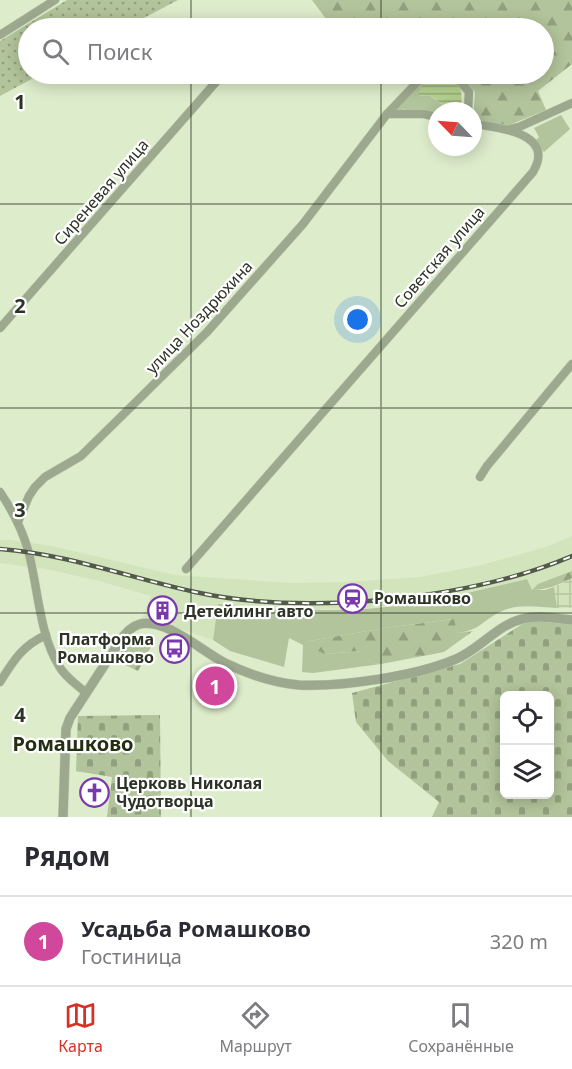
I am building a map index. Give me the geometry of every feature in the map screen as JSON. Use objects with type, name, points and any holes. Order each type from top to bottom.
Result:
[{"type":"street","points":[[27,18],[55,0]]},
{"type":"street","points":[[0,35],[18,24]]},
{"type":"street","name":"Сиреневая улица","points":[[0,328],[214,84]]},
{"type":"street","name":"улица Ноздрюхина","points":[[18,522],[35,487],[45,477],[81,456],[207,332],[303,224],[387,114],[416,84]]},
{"type":"street","points":[[462,84],[469,92],[468,102]]},
{"type":"street","points":[[510,129],[572,103]]},
{"type":"street","points":[[387,114],[428,115]]},
{"type":"street","name":"Советская улица","points":[[186,569],[533,172],[539,158],[533,144],[510,129],[482,125]]},
{"type":"street","points":[[480,477],[572,364]]},
{"type":"street","points":[[0,492],[18,522],[28,552],[46,634],[58,665],[64,674],[85,692]]},
{"type":"street","points":[[63,817],[66,729],[85,692],[132,627],[141,624],[168,628],[226,663],[250,673],[286,684],[325,686],[442,665],[459,658],[505,626],[522,619],[540,617],[572,620]]},
{"type":"street","points":[[0,682],[23,649],[46,634]]},
{"type":"shaded area","points":[[422,84],[458,84],[462,102],[439,102],[429,95],[418,95]]},
{"type":"shaded area","points":[[572,536],[572,571],[538,584],[532,590],[527,579],[465,594],[408,604],[367,608],[281,610],[218,604],[213,640],[181,629],[141,621],[151,596],[46,569],[0,563],[0,540],[11,540],[52,546],[175,575],[292,583],[346,582],[420,577],[482,565],[549,546]]},
{"type":"shaded area","points":[[572,578],[572,608],[557,608],[554,587]]},
{"type":"green space","points":[[67,0],[178,0],[144,18],[38,18]]},
{"type":"green space","points":[[312,0],[572,0],[572,64],[554,78],[554,18],[325,18]]},
{"type":"green space","points":[[18,30],[18,84],[22,84],[0,96],[0,41]]},
{"type":"green space","points":[[423,84],[419,95],[429,95],[438,102],[428,102],[428,113],[393,113]]},
{"type":"green space","points":[[468,84],[547,84],[538,91],[546,110],[507,126],[482,122],[482,102],[474,102],[475,92]]},
{"type":"green space","points":[[561,115],[570,129],[544,152],[535,141],[539,137],[534,128]]},
{"type":"green space","points":[[572,571],[572,578],[567,581],[548,588],[532,590],[538,584]]},
{"type":"green space","points":[[527,579],[532,590],[554,587],[557,608],[514,607],[500,612],[476,628],[465,632],[457,633],[453,619],[309,641],[325,654],[361,651],[370,662],[381,664],[313,673],[302,672],[303,645],[289,638],[284,667],[230,651],[213,640],[218,604],[290,609],[362,609],[425,602]]},
{"type":"green space","points":[[454,619],[457,633],[473,631],[444,652],[381,664],[370,662],[360,651],[325,654],[311,648],[309,641],[385,628]]},
{"type":"green space","name":"Ромашково","points":[[527,621],[572,624],[572,817],[432,817],[439,802],[388,761],[356,722],[352,693],[460,664]]},
{"type":"green space","points":[[133,635],[152,645],[138,671],[115,660]]},
{"type":"green space","points":[[160,715],[161,817],[107,817],[112,777],[76,771],[78,716]]},
{"type":"railway","points":[[0,549],[74,561],[195,592],[286,603],[386,600],[436,593],[485,584],[572,556]]},
{"type":"place","name":"Ромашково","points":[[353,598]]},
{"type":"place","name":"Детейлинг авто","points":[[163,611]]},
{"type":"place","name":"Платформа Ромашково","points":[[175,648]]},
{"type":"place","name":"Усадьба Ромашково","points":[[215,686]]},
{"type":"place","name":"Церковь Николая Чудотворца","points":[[95,792]]},
{"type":"district","name":"Ромашково","points":[[73,743]]}]
